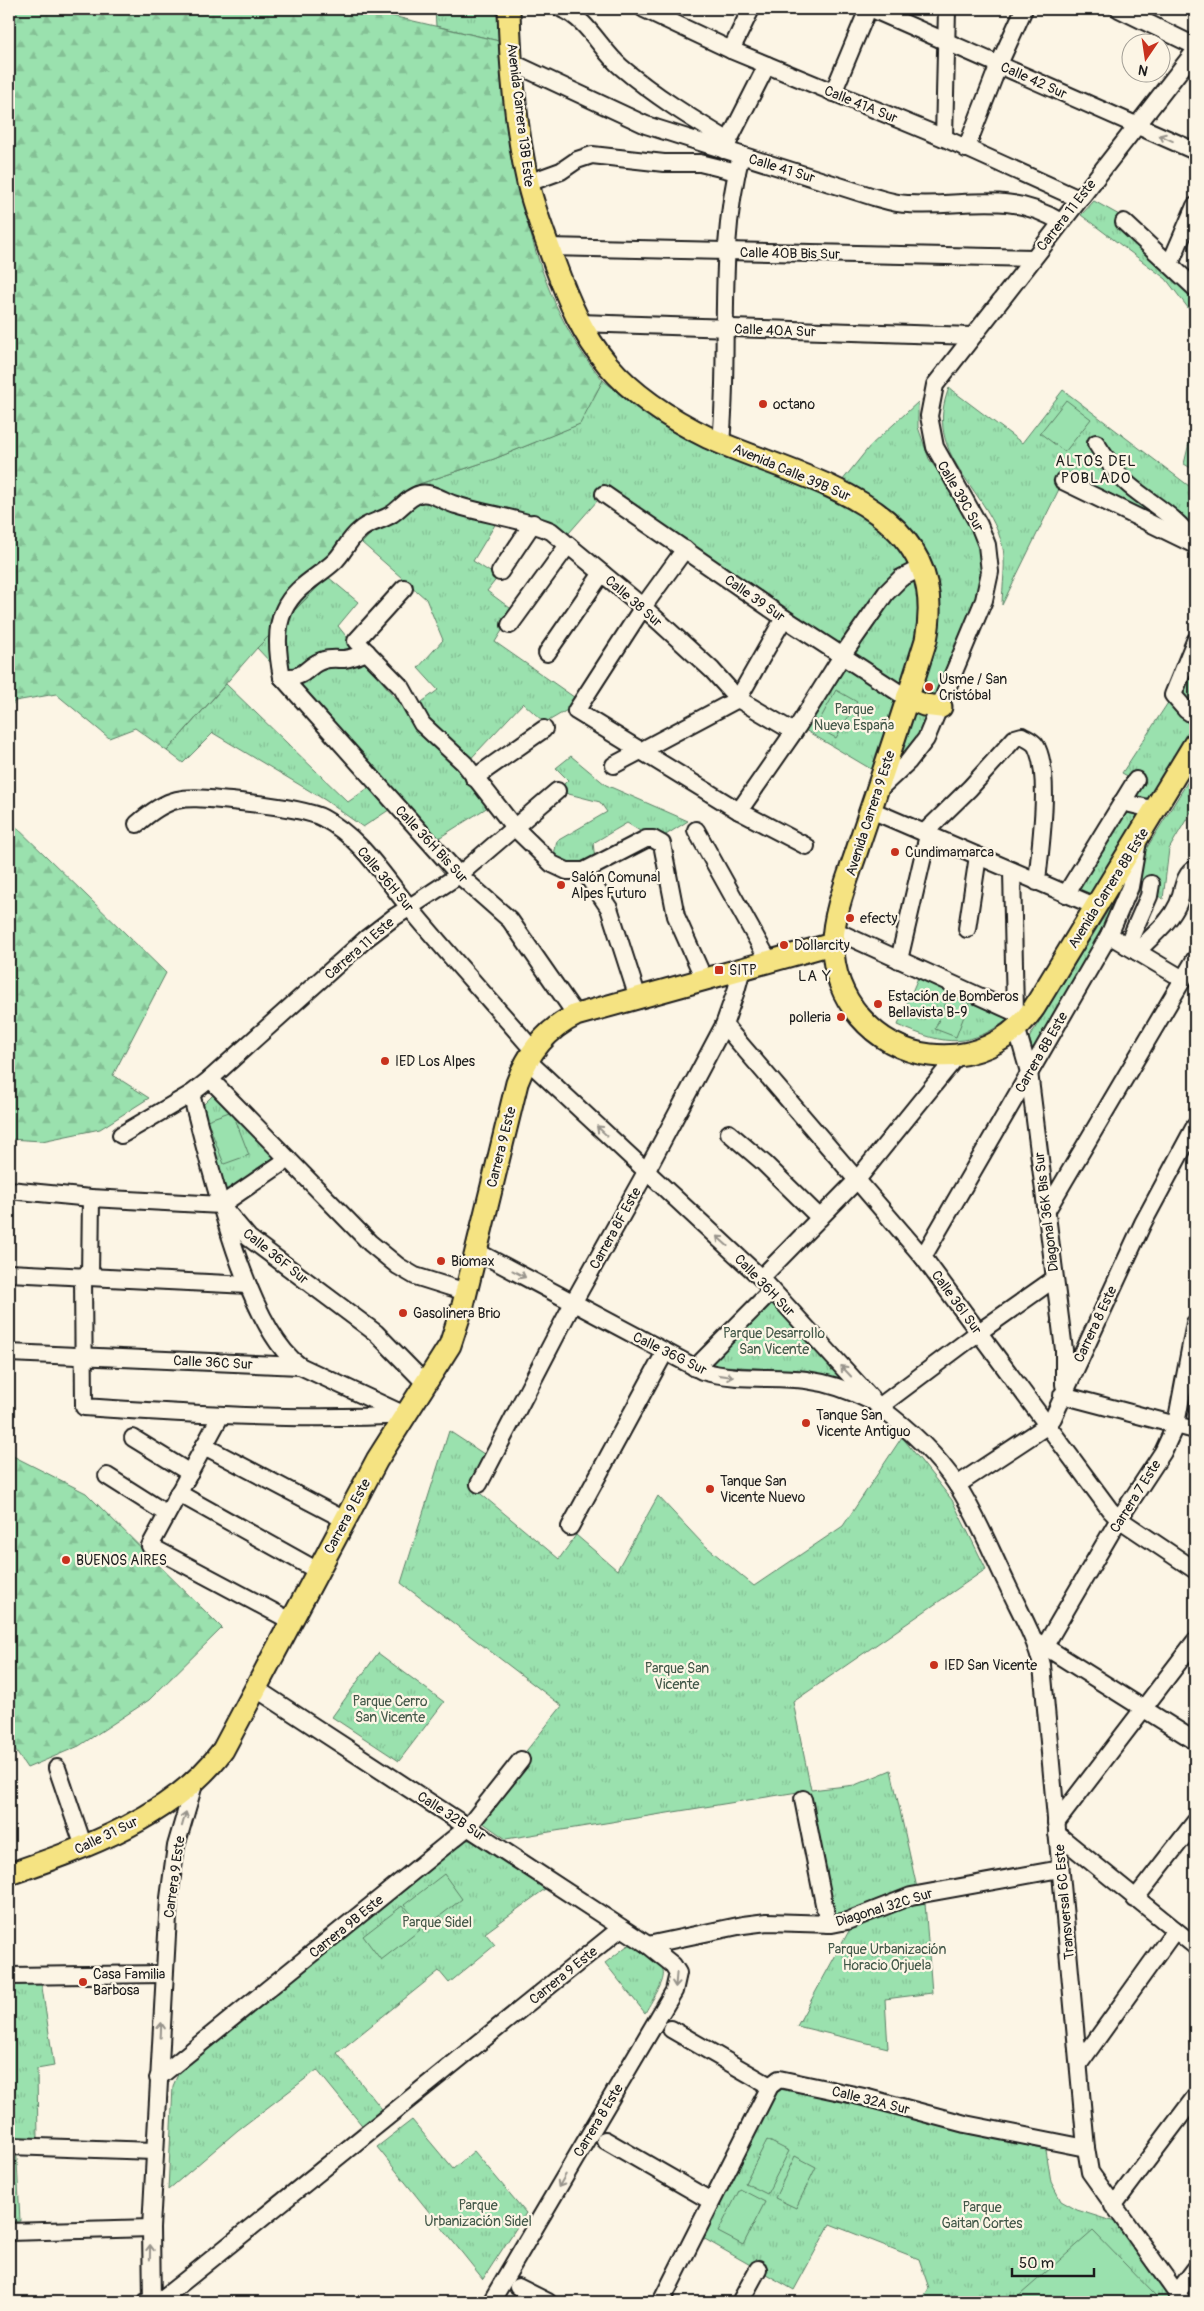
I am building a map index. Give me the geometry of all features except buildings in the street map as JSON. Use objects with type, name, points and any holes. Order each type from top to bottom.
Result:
[{"type":"main road","name":"Avenida Carrera 13B Este","points":[[509,9],[519,124],[528,183],[548,247],[579,323],[608,365],[636,392],[671,417],[721,443]]},
{"type":"main road","name":"Avenida Calle 39B Sur","points":[[721,443],[829,485],[859,500],[897,531],[915,553],[923,567]]},
{"type":"main road","name":"Avenida Carrera 9 Este","points":[[833,937],[873,801],[928,627],[929,588],[923,567]]},
{"type":"main road","points":[[907,698],[924,705],[941,707]]},
{"type":"main road","name":"Avenida Carrera 8B Este","points":[[1019,1020],[1097,907],[1195,743]]},
{"type":"main road","points":[[833,937],[836,974],[840,987],[852,1008],[870,1027],[896,1046],[912,1052],[931,1055],[958,1055],[991,1045],[1019,1020]]},
{"type":"main road","name":"Carrera 9 Este","points":[[195,1781],[222,1750],[377,1460],[450,1345],[466,1292],[517,1082],[530,1055],[555,1028],[576,1015],[769,961],[833,937]]},
{"type":"main road","name":"Calle 31 Sur","points":[[9,1874],[84,1847],[141,1818],[195,1781]]},
{"type":"street","points":[[562,9],[580,20],[612,59],[656,96],[726,146],[767,65]]},
{"type":"street","name":"Calle 41A Sur","points":[[644,9],[731,50],[944,138],[1079,199]]},
{"type":"street","points":[[731,50],[751,9]]},
{"type":"street","points":[[833,93],[868,9]]},
{"type":"street","name":"Calle 42 Sur","points":[[872,9],[1195,151]]},
{"type":"street","points":[[944,138],[947,9]]},
{"type":"street","points":[[966,149],[999,64],[1024,9]]},
{"type":"street","points":[[1119,9],[1195,46]]},
{"type":"street","name":"Carrera 11 Este","points":[[939,380],[1195,52]]},
{"type":"street","name":"Calle 41 Sur","points":[[513,64],[646,125],[726,146],[741,155],[891,202],[907,204],[985,201],[1016,203],[1037,209],[1061,222]]},
{"type":"street","points":[[528,183],[561,171],[577,160],[592,155],[664,163],[700,163],[737,172]]},
{"type":"street","points":[[721,443],[726,251],[741,155]]},
{"type":"street","points":[[1170,264],[1195,206]]},
{"type":"street","points":[[1124,222],[1195,288]]},
{"type":"street","name":"Calle 40B Bis Sur","points":[[548,247],[1033,258]]},
{"type":"street","name":"Calle 40A Sur","points":[[579,323],[972,336]]},
{"type":"street","name":"Calle 39C Sur","points":[[873,801],[919,749],[931,730],[984,600],[990,563],[987,545],[979,525],[941,462],[932,437],[930,406],[935,385],[939,380]]},
{"type":"street","points":[[1096,444],[1130,486],[1176,520],[1195,544]]},
{"type":"street","points":[[1063,481],[1195,544]]},
{"type":"street","name":"Calle 38 Sur","points":[[282,677],[279,664],[279,624],[291,597],[302,585],[321,573],[337,559],[359,531],[390,515],[414,496],[426,493],[455,505],[532,523],[551,531],[643,607],[712,670],[738,699],[794,732]]},
{"type":"street","name":"Calle 39 Sur","points":[[604,494],[784,618],[907,698]]},
{"type":"street","points":[[500,572],[532,523]]},
{"type":"street","points":[[510,625],[568,545]]},
{"type":"street","points":[[685,549],[643,607],[576,711],[739,811],[806,846]]},
{"type":"street","points":[[739,811],[886,593],[901,578],[923,567]]},
{"type":"street","points":[[547,653],[602,573]]},
{"type":"street","points":[[282,677],[295,678],[300,676],[325,659],[356,657],[404,588]]},
{"type":"street","points":[[614,765],[738,699],[784,618]]},
{"type":"street","points":[[1195,641],[1173,695],[1186,710],[1195,716]]},
{"type":"street","points":[[362,647],[402,688],[422,724],[464,763],[514,827],[552,864],[567,871],[584,871],[646,840],[658,841],[664,848],[676,916],[704,979]]},
{"type":"street","name":"Calle 36H Bis Sur","points":[[282,677],[459,875],[510,920],[576,1015]]},
{"type":"street","points":[[474,778],[544,728]]},
{"type":"street","points":[[899,960],[926,834],[1014,738],[1022,736],[1038,748],[1042,772],[1043,818],[1037,882]]},
{"type":"street","points":[[1066,894],[1136,780]]},
{"type":"street","name":"Carrera 11 Este","points":[[121,1135],[191,1094],[210,1079],[367,938],[409,907],[459,875],[556,791]]},
{"type":"street","name":"Calle 36H Sur","points":[[137,824],[156,807],[182,798],[245,802],[322,817],[345,833],[365,851],[530,1055],[646,1172],[766,1284],[879,1407],[915,1437],[957,1485],[986,1540],[1032,1637],[1042,1652]]},
{"type":"street","points":[[873,801],[926,834],[1097,907]]},
{"type":"street","points":[[1122,802],[1156,810]]},
{"type":"street","points":[[696,830],[769,961]]},
{"type":"street","name":"Carrera 8B Este","points":[[923,1256],[1109,935],[1130,887],[1138,840]]},
{"type":"street","points":[[967,929],[978,856]]},
{"type":"street","points":[[1132,949],[1172,916],[1186,878],[1190,871],[1195,869]]},
{"type":"street","points":[[584,871],[609,908],[638,998]]},
{"type":"street","name":"Diagonal 36K Bis Sur","points":[[1012,871],[1019,1020],[1029,1072],[1064,1350],[1065,1372],[1062,1395]]},
{"type":"street","points":[[1132,949],[1151,884]]},
{"type":"street","points":[[1109,935],[1183,979]]},
{"type":"street","points":[[833,937],[899,960],[1019,1020]]},
{"type":"street","points":[[1047,1210],[1195,959]]},
{"type":"street","name":"Carrera 8F Este","points":[[479,1484],[573,1303],[646,1172],[724,1025],[742,969]]},
{"type":"street","name":"Calle 36I Sur","points":[[724,1025],[856,1181],[923,1256],[1119,1519],[1195,1570]]},
{"type":"street","points":[[695,1368],[820,1218],[856,1181],[958,1055]]},
{"type":"street","points":[[210,1079],[353,1227],[398,1266],[415,1276],[466,1292]]},
{"type":"street","points":[[191,1094],[221,1205],[248,1285],[276,1341],[286,1354],[300,1366]]},
{"type":"street","name":"Carrera 8 Este","points":[[957,1485],[1048,1424],[1057,1409],[1143,1223],[1195,1126]]},
{"type":"street","points":[[730,1133],[764,1163],[820,1218]]},
{"type":"street","points":[[9,1190],[90,1198],[221,1205],[288,1159]]},
{"type":"street","points":[[90,1198],[83,1356],[84,1407],[221,1416],[369,1417],[406,1415]]},
{"type":"street","name":"Calle 36F Sur","points":[[221,1205],[249,1238],[376,1333],[426,1384]]},
{"type":"street","name":"Calle 36G Sur","points":[[476,1251],[695,1368],[725,1376],[817,1382],[856,1394],[879,1407]]},
{"type":"street","points":[[9,1273],[248,1285]]},
{"type":"street","points":[[879,1407],[1054,1279]]},
{"type":"street","name":"Carrera 7 Este","points":[[1042,1652],[1119,1519],[1163,1452],[1176,1424],[1194,1332]]},
{"type":"street","points":[[570,1527],[664,1352]]},
{"type":"street","name":"Calle 36C Sur","points":[[9,1353],[300,1366],[406,1415]]},
{"type":"street","points":[[1062,1395],[1195,1430]]},
{"type":"street","points":[[221,1416],[150,1546],[291,1621]]},
{"type":"street","points":[[133,1438],[190,1473]]},
{"type":"street","points":[[204,1446],[345,1520]]},
{"type":"street","points":[[107,1476],[167,1514]]},
{"type":"street","points":[[178,1493],[318,1571]]},
{"type":"street","points":[[1195,1640],[1142,1708],[1057,1829],[1135,1899],[1195,1946]]},
{"type":"street","points":[[1042,1652],[1142,1708],[1195,1741]]},
{"type":"street","name":"Transversal 6C Este","points":[[1042,1652],[1060,1869],[1086,2148],[1090,2172],[1180,2298]]},
{"type":"street","name":"Calle 32B Sur","points":[[255,1688],[648,1945]]},
{"type":"street","name":"Carrera 9B Este","points":[[158,2078],[468,1827],[521,1760]]},
{"type":"street","points":[[56,1768],[84,1847]]},
{"type":"street","name":"Carrera 9 Este","points":[[195,1781],[174,1857],[169,1898],[150,2228],[150,2302],[168,2294],[187,2279],[621,1928]]},
{"type":"street","points":[[803,1799],[828,1924]]},
{"type":"street","points":[[1135,1899],[1195,1822]]},
{"type":"street","name":"Diagonal 32C Sur","points":[[648,1945],[742,1925],[767,1922],[828,1924],[847,1921],[911,1896],[1060,1869]]},
{"type":"street","points":[[1079,2064],[1175,1930]]},
{"type":"street","name":"Carrera 8 Este","points":[[491,2302],[674,1991],[678,1978],[676,1970],[648,1945]]},
{"type":"street","points":[[9,1976],[164,1974]]},
{"type":"street","points":[[661,2302],[770,2086],[671,2029]]},
{"type":"street","name":"Calle 32A Sur","points":[[770,2086],[776,2080],[786,2080],[966,2124],[1086,2148]]},
{"type":"street","points":[[1113,2206],[1195,2097]]},
{"type":"street","points":[[605,2140],[711,2201]]},
{"type":"street","points":[[9,2146],[154,2151]]},
{"type":"street","points":[[9,2232],[150,2228]]},
{"type":"street","points":[[740,2302],[758,2269]]},
{"type":"street","points":[[1180,2298],[1195,2269]]},
{"type":"street","points":[[518,2287],[548,2302]]},
{"type":"green space","points":[[9,9],[362,9],[499,41],[517,174],[527,219],[540,263],[556,305],[577,344],[603,380],[580,424],[494,459],[419,484],[257,648],[167,751],[135,728],[109,738],[56,694],[15,701],[9,708]]},
{"type":"green space","points":[[435,9],[498,9],[499,41],[436,26]]},
{"type":"green space","points":[[1094,201],[1130,221],[1195,278],[1195,317],[1166,279],[1081,215]]},
{"type":"green space","points":[[603,380],[640,410],[679,435],[707,449],[816,489],[865,517],[886,536],[912,572],[919,598],[916,638],[900,689],[605,492],[569,533],[541,519],[504,510],[473,561],[498,577],[487,591],[514,611],[495,642],[581,702],[545,723],[523,703],[462,768],[488,807],[434,841],[401,802],[363,827],[325,800],[213,733],[183,763],[167,751],[226,684],[348,802],[380,780],[257,648],[328,577],[358,602],[338,626],[407,713],[438,690],[418,668],[443,640],[426,599],[362,543],[419,484],[494,459],[579,424]]},
{"type":"green space","points":[[949,388],[1022,443],[1063,390],[1189,486],[1191,468],[1184,464],[1195,418],[1195,545],[1063,481],[1002,605],[1004,566],[1002,544],[994,523],[950,452],[944,432],[943,412]]},
{"type":"green space","points":[[1066,400],[1091,419],[1065,452],[1040,433]]},
{"type":"green space","points":[[918,402],[918,427],[929,459],[963,506],[982,549],[984,574],[979,595],[923,726],[911,746],[889,772],[936,635],[939,606],[936,581],[930,560],[919,541],[904,525],[886,509],[842,481],[870,446]]},
{"type":"green space","points":[[1195,641],[1195,729],[1095,900],[1070,888],[1135,780],[1122,773],[1173,695]]},
{"type":"green space","name":"Parque Nueva España","points":[[842,665],[898,700],[876,772],[805,730]]},
{"type":"green space","points":[[836,690],[857,702],[836,738],[816,727]]},
{"type":"green space","points":[[571,756],[606,785],[688,821],[661,838],[645,834],[627,823],[593,843],[595,859],[573,867],[553,859],[557,841],[607,812],[600,802],[557,791],[568,780],[556,768]]},
{"type":"green space","points":[[1195,770],[1195,805],[1169,849],[1163,899],[1142,886],[1038,1065],[1029,1038]]},
{"type":"green space","points":[[9,820],[166,973],[113,1075],[149,1098],[100,1129],[42,1141],[9,1139]]},
{"type":"green space","points":[[920,973],[1014,1015],[984,1034],[971,1039],[957,1041],[930,1037],[898,1025]]},
{"type":"green space","points":[[951,990],[971,998],[956,1037],[935,1029]]},
{"type":"green space","points":[[216,1092],[278,1159],[225,1193],[201,1107]]},
{"type":"green space","points":[[232,1111],[249,1155],[224,1164],[207,1120]]},
{"type":"green space","name":"Parque Desarrollo San Vicente","points":[[774,1300],[851,1382],[811,1372],[711,1365]]},
{"type":"green space","name":"Parque San Vicente","points":[[449,1431],[484,1454],[469,1484],[559,1559],[576,1535],[617,1570],[658,1496],[702,1543],[754,1586],[843,1526],[902,1437],[952,1500],[986,1569],[793,1702],[811,1790],[855,1785],[891,1770],[917,1888],[886,1896],[833,1917],[804,1791],[506,1839],[479,1820],[519,1760],[562,1706],[401,1583]]},
{"type":"green space","name":"BUENOS AIRES","points":[[9,1454],[86,1493],[222,1628],[149,1700],[79,1746],[27,1768],[9,1741]]},
{"type":"green space","name":"Parque Cerro San Vicente","points":[[378,1653],[444,1702],[399,1761],[332,1717]]},
{"type":"green space","name":"Parque Sidel","points":[[466,1840],[473,1840],[545,1889],[485,1933],[495,1945],[449,1983],[439,1971],[337,2053],[385,2113],[365,2129],[317,2070],[238,2130],[168,2190],[173,2086],[179,2072],[251,2010]]},
{"type":"green space","points":[[444,1874],[462,1899],[423,1929],[404,1905]]},
{"type":"green space","name":"Parque Urbanización Horacio Orjuela","points":[[925,1903],[932,1993],[885,1999],[888,2048],[797,2026],[850,1929],[895,1907]]},
{"type":"green space","points":[[402,1906],[420,1930],[381,1960],[363,1936]]},
{"type":"green space","points":[[633,1944],[647,1952],[662,1967],[662,1982],[645,2013],[605,1963],[627,1946]]},
{"type":"green space","points":[[9,1981],[41,1981],[54,2066],[37,2069],[38,2140],[16,2141],[20,2221],[9,2222]]},
{"type":"green space","name":"Parque Gaitan Cortes","points":[[784,2088],[1046,2150],[1051,2182],[1061,2201],[1077,2210],[1115,2222],[1175,2302],[921,2302],[929,2288],[919,2259],[830,2224],[794,2290],[703,2238],[776,2093]]},
{"type":"green space","name":"Parque Urbanización Sidel","points":[[412,2120],[453,2169],[474,2151],[526,2213],[483,2279],[377,2147]]},
{"type":"green space","points":[[767,2140],[789,2151],[767,2194],[745,2183]]},
{"type":"green space","points":[[795,2156],[816,2167],[796,2208],[775,2198]]},
{"type":"green space","points":[[740,2189],[765,2202],[743,2245],[718,2232]]},
{"type":"green space","points":[[1093,2231],[1156,2296],[1149,2302],[1012,2302]]},
{"type":"place","name":"octano","points":[[763,404]]},
{"type":"place","name":"Usme / San Cristóbal","points":[[929,687]]},
{"type":"place","name":"Cundimamarca","points":[[895,852]]},
{"type":"place","name":"Salón Comunal Alpes Futuro","points":[[561,885]]},
{"type":"place","name":"efecty","points":[[850,918]]},
{"type":"place","name":"Dollarcity","points":[[784,945]]},
{"type":"place","name":"SITP","points":[[719,970]]},
{"type":"place","name":"Estación de Bomberos Bellavista B-9","points":[[878,1004]]},
{"type":"place","name":"polleria","points":[[841,1017]]},
{"type":"place","name":"IED Los Alpes","points":[[385,1061]]},
{"type":"place","name":"Biomax","points":[[441,1261]]},
{"type":"place","name":"Gasolinera Brio","points":[[403,1313]]},
{"type":"place","name":"Tanque San Vicente Antiguo","points":[[806,1423]]},
{"type":"place","name":"Tanque San Vicente Nuevo","points":[[710,1489]]},
{"type":"place","name":"BUENOS AIRES","points":[[66,1560]]},
{"type":"place","name":"IED San Vicente","points":[[934,1665]]},
{"type":"place","name":"Casa Familia Barbosa","points":[[83,1982]]},
{"type":"district","name":"ALTOS DEL POBLADO","points":[[1096,470]]},
{"type":"district","name":"LA Y","points":[[815,976]]}]
